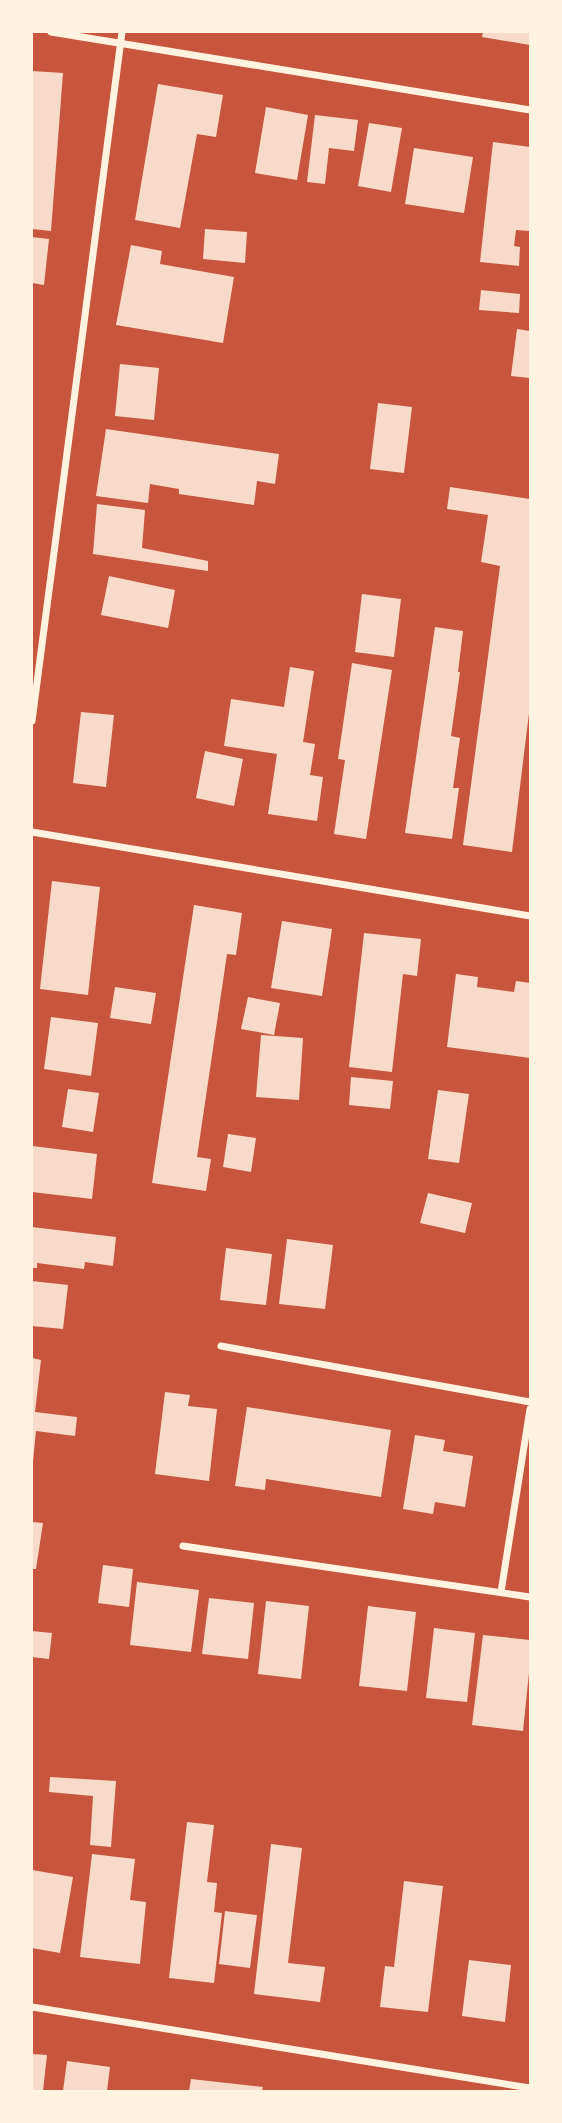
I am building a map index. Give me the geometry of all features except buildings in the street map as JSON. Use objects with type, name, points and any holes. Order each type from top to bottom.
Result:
[{"type":"street","points":[[51,32],[530,110]]},
{"type":"street","points":[[32,721],[122,32]]},
{"type":"street","points":[[32,832],[530,916]]},
{"type":"street","points":[[221,1346],[530,1402]]},
{"type":"street","points":[[500,1592],[530,1409]]},
{"type":"street","points":[[183,1546],[530,1597]]},
{"type":"street","points":[[32,2007],[530,2088]]}]
